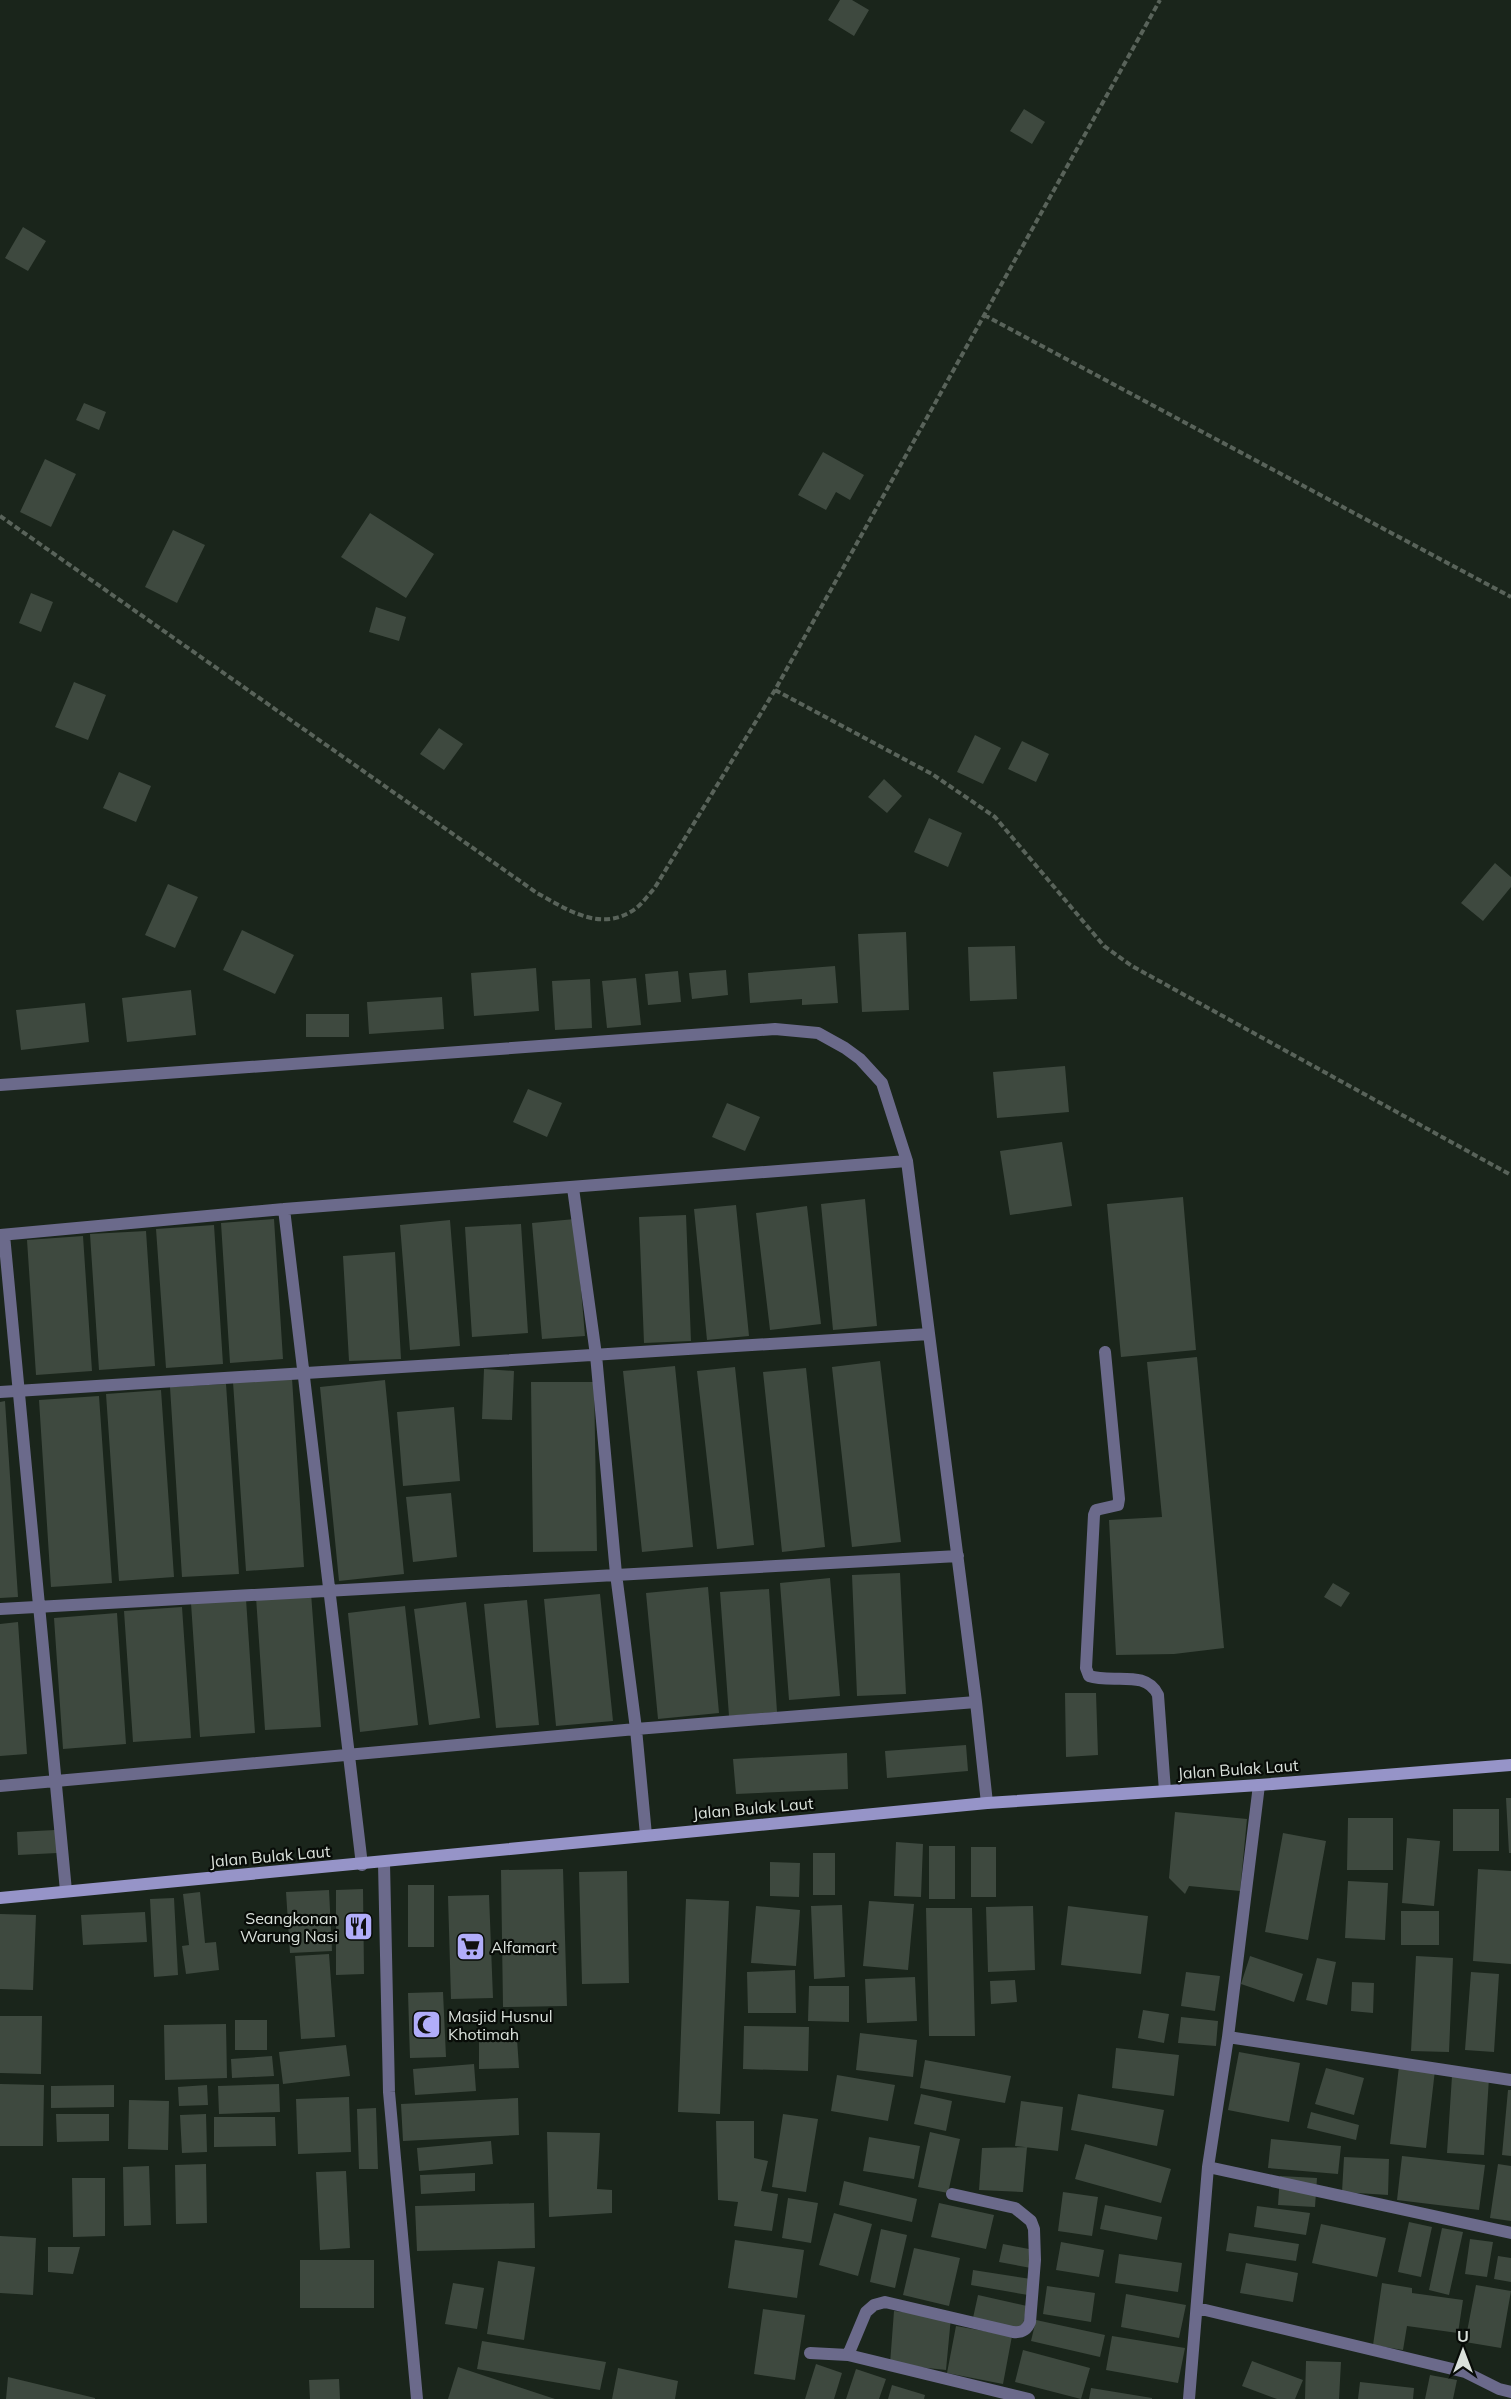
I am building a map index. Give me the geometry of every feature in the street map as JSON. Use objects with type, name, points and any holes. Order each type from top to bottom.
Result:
[{"type":"street","points":[[0,1085],[775,1029],[818,1034],[845,1048],[860,1059],[882,1083],[907,1161],[987,1803]]},
{"type":"street","points":[[66,1891],[20,1390],[2,1235],[284,1209],[907,1161]]},
{"type":"street","points":[[573,1188],[596,1355],[616,1574],[636,1729],[646,1835]]},
{"type":"street","points":[[284,1209],[362,1865]]},
{"type":"street","points":[[0,1392],[929,1334]]},
{"type":"street","points":[[1105,1352],[1119,1499],[1118,1505],[1096,1510],[1094,1515],[1086,1668],[1089,1676],[1099,1679],[1145,1680],[1153,1685],[1158,1695],[1165,1791]]},
{"type":"street","points":[[0,1609],[39,1605],[958,1556]]},
{"type":"street","points":[[0,1786],[636,1729],[976,1702]]},
{"type":"street","name":"Jalan Bulak Laut","points":[[0,1899],[987,1803],[1511,1765]]},
{"type":"street","points":[[1189,2399],[1208,2167],[1228,2037],[1259,1785]]},
{"type":"street","points":[[384,1863],[388,2092],[417,2399]]},
{"type":"street","points":[[1228,2037],[1511,2080]]},
{"type":"street","points":[[1208,2167],[1511,2233]]},
{"type":"street","points":[[848,2355],[866,2312],[877,2304],[885,2302],[1013,2332],[1020,2332],[1028,2327],[1035,2260],[1034,2229],[1031,2221],[1015,2208],[952,2194]]},
{"type":"street","points":[[1197,2308],[1466,2372],[1499,2390],[1511,2392]]},
{"type":"street","points":[[810,2353],[848,2355],[1029,2399]]},
{"type":"path","points":[[0,516],[537,893],[574,914],[607,921],[635,909],[654,889],[775,690],[1160,0]]},
{"type":"path","points":[[984,315],[1511,597]]},
{"type":"path","points":[[775,690],[932,774],[995,817],[1104,946],[1132,966],[1511,1175]]},
{"type":"building","points":[[840,0],[852,0],[869,10],[854,36],[828,20]]},
{"type":"building","points":[[1024,109],[1045,122],[1032,144],[1010,131]]},
{"type":"building","points":[[23,227],[46,241],[28,271],[5,258]]},
{"type":"building","points":[[84,403],[106,412],[99,430],[76,420]]},
{"type":"building","points":[[823,452],[864,475],[850,500],[836,492],[826,510],[798,495]]},
{"type":"building","points":[[45,459],[76,474],[51,527],[20,512]]},
{"type":"building","points":[[370,513],[434,554],[406,598],[341,557]]},
{"type":"building","points":[[173,530],[205,545],[177,603],[145,587]]},
{"type":"building","points":[[31,593],[53,602],[41,632],[19,623]]},
{"type":"building","points":[[376,607],[406,617],[399,641],[369,632]]},
{"type":"building","points":[[74,682],[106,695],[88,740],[55,727]]},
{"type":"building","points":[[439,728],[463,744],[444,770],[420,754]]},
{"type":"building","points":[[975,735],[1001,748],[983,784],[957,772]]},
{"type":"building","points":[[1022,741],[1049,754],[1036,782],[1008,769]]},
{"type":"building","points":[[119,772],[151,786],[136,822],[103,808]]},
{"type":"building","points":[[884,779],[902,796],[887,813],[868,797]]},
{"type":"building","points":[[929,818],[962,833],[948,867],[914,852]]},
{"type":"building","points":[[1495,863],[1511,877],[1511,887],[1483,921],[1461,903]]},
{"type":"building","points":[[168,884],[198,897],[175,948],[145,935]]},
{"type":"building","points":[[242,930],[294,955],[275,994],[223,970]]},
{"type":"building","points":[[906,932],[909,1010],[862,1012],[858,934]]},
{"type":"building","points":[[1015,946],[1017,999],[970,1001],[968,947]]},
{"type":"building","points":[[835,966],[838,1003],[802,1005],[802,999],[750,1003],[748,973]]},
{"type":"building","points":[[536,968],[539,1011],[474,1016],[471,973]]},
{"type":"building","points":[[726,970],[728,995],[692,999],[689,973]]},
{"type":"building","points":[[678,971],[681,1002],[648,1005],[645,974]]},
{"type":"building","points":[[636,978],[641,1025],[607,1028],[602,981]]},
{"type":"building","points":[[590,979],[592,1028],[555,1030],[552,981]]},
{"type":"building","points":[[191,990],[196,1035],[127,1042],[122,998]]},
{"type":"building","points":[[442,997],[444,1029],[369,1034],[367,1002]]},
{"type":"building","points":[[85,1003],[89,1042],[21,1050],[16,1010]]},
{"type":"building","points":[[306,1014],[349,1014],[349,1037],[306,1037]]},
{"type":"building","points":[[1065,1066],[1069,1112],[997,1118],[993,1072]]},
{"type":"building","points":[[528,1089],[562,1103],[547,1137],[513,1122]]},
{"type":"building","points":[[727,1103],[760,1117],[745,1151],[712,1137]]},
{"type":"building","points":[[1062,1142],[1072,1206],[1010,1215],[1000,1151]]},
{"type":"building","points":[[1183,1197],[1196,1350],[1121,1357],[1107,1204]]},
{"type":"building","points":[[865,1199],[877,1326],[833,1330],[821,1204]]},
{"type":"building","points":[[736,1205],[749,1336],[707,1340],[694,1209]]},
{"type":"building","points":[[807,1206],[821,1324],[770,1330],[756,1213]]},
{"type":"building","points":[[686,1215],[691,1341],[644,1343],[639,1217]]},
{"type":"building","points":[[274,1219],[283,1359],[230,1363],[221,1223]]},
{"type":"building","points":[[575,1219],[585,1336],[542,1339],[532,1223]]},
{"type":"building","points":[[450,1220],[460,1346],[410,1350],[400,1225]]},
{"type":"building","points":[[521,1224],[528,1333],[472,1337],[465,1227]]},
{"type":"building","points":[[214,1225],[223,1364],[166,1368],[156,1229]]},
{"type":"building","points":[[146,1231],[155,1366],[99,1370],[90,1234]]},
{"type":"building","points":[[83,1236],[92,1371],[36,1375],[27,1240]]},
{"type":"building","points":[[395,1252],[401,1359],[349,1361],[343,1256]]},
{"type":"building","points":[[1197,1357],[1224,1648],[1174,1654],[1116,1655],[1109,1520],[1162,1517],[1147,1362]]},
{"type":"building","points":[[880,1361],[901,1542],[852,1547],[832,1367]]},
{"type":"building","points":[[675,1366],[693,1547],[642,1552],[623,1371]]},
{"type":"building","points":[[735,1367],[754,1545],[717,1549],[697,1371]]},
{"type":"building","points":[[806,1368],[825,1547],[782,1552],[763,1372]]},
{"type":"building","points":[[484,1369],[514,1371],[512,1420],[482,1419]]},
{"type":"building","points":[[292,1378],[304,1567],[246,1571],[233,1382]]},
{"type":"building","points":[[385,1380],[404,1574],[339,1581],[320,1387]]},
{"type":"building","points":[[531,1382],[594,1382],[597,1551],[533,1552]]},
{"type":"building","points":[[226,1384],[239,1574],[182,1577],[170,1387]]},
{"type":"building","points":[[161,1390],[174,1577],[119,1581],[106,1394]]},
{"type":"building","points":[[99,1396],[112,1583],[51,1587],[39,1400]]},
{"type":"building","points":[[5,1401],[18,1597],[0,1598],[0,1402]]},
{"type":"building","points":[[454,1407],[460,1481],[403,1486],[397,1412]]},
{"type":"building","points":[[451,1493],[457,1557],[413,1562],[406,1497]]},
{"type":"building","points":[[900,1573],[906,1694],[857,1696],[852,1575]]},
{"type":"building","points":[[830,1578],[840,1696],[789,1700],[780,1583]]},
{"type":"building","points":[[1333,1583],[1350,1593],[1341,1607],[1324,1597]]},
{"type":"building","points":[[708,1587],[719,1713],[658,1719],[646,1593]]},
{"type":"building","points":[[769,1589],[777,1712],[729,1716],[720,1592]]},
{"type":"building","points":[[311,1593],[321,1727],[265,1730],[256,1597]]},
{"type":"building","points":[[600,1594],[613,1721],[556,1726],[544,1599]]},
{"type":"building","points":[[246,1599],[255,1733],[200,1737],[191,1603]]},
{"type":"building","points":[[527,1600],[539,1725],[496,1728],[484,1604]]},
{"type":"building","points":[[466,1602],[480,1718],[429,1725],[414,1609]]},
{"type":"building","points":[[405,1606],[418,1725],[360,1732],[348,1613]]},
{"type":"building","points":[[182,1607],[191,1738],[133,1742],[124,1611]]},
{"type":"building","points":[[117,1613],[126,1744],[63,1749],[54,1618]]},
{"type":"building","points":[[18,1622],[27,1754],[0,1756],[0,1624]]},
{"type":"building","points":[[1065,1693],[1096,1693],[1098,1755],[1066,1757]]},
{"type":"building","points":[[966,1745],[968,1771],[887,1778],[885,1751]]},
{"type":"building","points":[[847,1753],[848,1789],[736,1794],[733,1759]]},
{"type":"building","points":[[1506,1798],[1511,1798],[1511,1853],[1509,1853]]},
{"type":"building","points":[[1453,1809],[1499,1809],[1499,1851],[1453,1851]]},
{"type":"building","points":[[1175,1812],[1247,1819],[1240,1891],[1189,1886],[1185,1894],[1169,1878]]},
{"type":"building","points":[[1348,1818],[1393,1818],[1393,1870],[1347,1870]]},
{"type":"building","points":[[55,1830],[57,1853],[18,1855],[17,1832]]},
{"type":"building","points":[[1283,1833],[1326,1841],[1308,1940],[1265,1932]]},
{"type":"building","points":[[1407,1838],[1440,1841],[1434,1906],[1402,1903]]},
{"type":"building","points":[[896,1842],[923,1844],[921,1897],[894,1896]]},
{"type":"building","points":[[929,1846],[955,1846],[955,1899],[929,1899]]},
{"type":"building","points":[[971,1847],[996,1847],[996,1897],[971,1897]]},
{"type":"building","points":[[813,1853],[835,1853],[835,1895],[813,1895]]},
{"type":"building","points":[[770,1862],[800,1863],[799,1897],[770,1896]]},
{"type":"building","points":[[563,1869],[567,2006],[503,2007],[501,1870]]},
{"type":"building","points":[[1478,1869],[1511,1871],[1511,1964],[1473,1961]]},
{"type":"building","points":[[627,1871],[629,1983],[582,1984],[579,1872]]},
{"type":"building","points":[[1348,1881],[1388,1883],[1385,1940],[1345,1938]]},
{"type":"building","points":[[408,1885],[434,1885],[434,1947],[408,1947]]},
{"type":"building","points":[[363,1889],[364,1974],[336,1975],[336,1890]]},
{"type":"building","points":[[329,1890],[332,1951],[290,1953],[286,1892]]},
{"type":"building","points":[[200,1892],[205,1943],[216,1942],[219,1970],[186,1974],[182,1946],[189,1945],[183,1894]]},
{"type":"building","name":"Alfamart","points":[[489,1895],[493,1998],[451,1999],[448,1896]]},
{"type":"building","points":[[174,1898],[178,1975],[154,1977],[150,1899]]},
{"type":"building","points":[[686,1899],[729,1901],[720,2114],[678,2112]]},
{"type":"building","points":[[869,1901],[914,1904],[908,1970],[863,1966]]},
{"type":"building","points":[[842,1905],[845,1977],[814,1979],[811,1906]]},
{"type":"building","points":[[756,1906],[800,1910],[796,1966],[751,1963]]},
{"type":"building","points":[[1033,1906],[1035,1970],[988,1972],[986,1907]]},
{"type":"building","points":[[1068,1906],[1148,1916],[1141,1974],[1061,1965]]},
{"type":"building","points":[[926,1908],[972,1908],[975,2036],[929,2036]]},
{"type":"building","points":[[1401,1911],[1439,1911],[1439,1945],[1401,1945]]},
{"type":"building","points":[[145,1912],[147,1942],[83,1945],[81,1915]]},
{"type":"building","points":[[0,1914],[36,1915],[33,1990],[0,1989]]},
{"type":"building","points":[[329,1954],[335,2037],[301,2039],[295,1956]]},
{"type":"building","points":[[1250,1956],[1303,1974],[1294,2002],[1241,1984]]},
{"type":"building","points":[[1416,1956],[1453,1958],[1449,2052],[1411,2051]]},
{"type":"building","points":[[1317,1958],[1336,1962],[1327,2005],[1306,2000]]},
{"type":"building","points":[[795,1970],[796,2013],[748,2013],[747,1972]]},
{"type":"building","points":[[1186,1972],[1220,1976],[1215,2011],[1181,2006]]},
{"type":"building","points":[[1471,1972],[1499,1974],[1494,2052],[1465,2050]]},
{"type":"building","points":[[915,1977],[917,2021],[867,2023],[865,1979]]},
{"type":"building","points":[[1015,1980],[1017,2002],[991,2004],[990,1981]]},
{"type":"building","points":[[1352,1982],[1374,1983],[1373,2013],[1351,2011]]},
{"type":"building","points":[[809,1986],[849,1986],[849,2022],[808,2021]]},
{"type":"building","name":"Masjid Husnul Khotimah","points":[[443,1992],[446,2057],[410,2058],[408,1993]]},
{"type":"building","points":[[1143,2010],[1169,2014],[1164,2043],[1138,2038]]},
{"type":"building","points":[[0,2016],[42,2016],[41,2074],[0,2073]]},
{"type":"building","points":[[1181,2017],[1218,2021],[1216,2046],[1178,2043]]},
{"type":"building","points":[[235,2020],[267,2020],[267,2050],[235,2050]]},
{"type":"building","points":[[226,2024],[227,2078],[165,2080],[164,2025]]},
{"type":"building","points":[[744,2026],[809,2027],[808,2071],[743,2069]]},
{"type":"building","points":[[860,2033],[917,2040],[913,2077],[856,2070]]},
{"type":"building","points":[[517,2039],[519,2068],[479,2069],[479,2040]]},
{"type":"building","points":[[346,2045],[350,2076],[283,2084],[279,2052]]},
{"type":"building","points":[[1116,2048],[1179,2055],[1174,2096],[1112,2088]]},
{"type":"building","points":[[1239,2052],[1300,2063],[1289,2122],[1228,2110]]},
{"type":"building","points":[[272,2056],[274,2076],[232,2078],[231,2059]]},
{"type":"building","points":[[925,2060],[1011,2076],[1005,2103],[920,2088]]},
{"type":"building","points":[[474,2064],[476,2091],[415,2095],[413,2069]]},
{"type":"building","points":[[1399,2066],[1435,2070],[1426,2148],[1390,2144]]},
{"type":"building","points":[[1326,2068],[1364,2078],[1354,2115],[1315,2104]]},
{"type":"building","points":[[837,2075],[895,2085],[888,2121],[831,2111]]},
{"type":"building","points":[[1452,2076],[1489,2078],[1484,2155],[1447,2153]]},
{"type":"building","points":[[0,2084],[44,2085],[43,2146],[0,2146]]},
{"type":"building","points":[[279,2084],[280,2112],[219,2114],[218,2086]]},
{"type":"building","points":[[114,2085],[114,2107],[51,2108],[51,2086]]},
{"type":"building","points":[[207,2085],[208,2105],[179,2106],[178,2087]]},
{"type":"building","points":[[1508,2090],[1511,2090],[1511,2156],[1502,2155]]},
{"type":"building","points":[[921,2094],[952,2101],[946,2131],[914,2124]]},
{"type":"building","points":[[1078,2094],[1164,2110],[1157,2146],[1071,2130]]},
{"type":"building","points":[[349,2097],[351,2152],[298,2154],[296,2099]]},
{"type":"building","points":[[518,2098],[519,2135],[403,2141],[401,2104]]},
{"type":"building","points":[[129,2100],[169,2101],[168,2150],[128,2149]]},
{"type":"building","points":[[1021,2101],[1063,2107],[1058,2151],[1015,2146]]},
{"type":"building","points":[[376,2108],[378,2169],[359,2169],[357,2109]]},
{"type":"building","points":[[1311,2112],[1359,2125],[1356,2140],[1307,2128]]},
{"type":"building","points":[[56,2114],[109,2114],[109,2141],[57,2142]]},
{"type":"building","points":[[206,2114],[207,2152],[182,2153],[180,2115]]},
{"type":"building","points":[[783,2114],[818,2119],[806,2192],[772,2187]]},
{"type":"building","points":[[214,2117],[275,2117],[276,2146],[214,2147]]},
{"type":"building","points":[[716,2121],[754,2121],[754,2158],[768,2161],[761,2191],[778,2194],[772,2231],[734,2226],[738,2202],[718,2200]]},
{"type":"building","points":[[547,2132],[600,2133],[597,2189],[612,2190],[612,2213],[549,2217]]},
{"type":"building","points":[[930,2132],[960,2139],[948,2193],[918,2187]]},
{"type":"building","points":[[869,2137],[920,2146],[914,2179],[863,2171]]},
{"type":"building","points":[[1271,2139],[1341,2146],[1338,2174],[1268,2168]]},
{"type":"building","points":[[491,2141],[493,2164],[419,2171],[417,2148]]},
{"type":"building","points":[[1085,2144],[1171,2169],[1161,2203],[1075,2179]]},
{"type":"building","points":[[1027,2147],[1023,2192],[979,2190],[982,2148]]},
{"type":"building","points":[[1402,2156],[1485,2165],[1479,2210],[1397,2200]]},
{"type":"building","points":[[1344,2157],[1389,2159],[1388,2195],[1342,2192]]},
{"type":"building","points":[[206,2164],[207,2223],[176,2224],[175,2165]]},
{"type":"building","points":[[1498,2164],[1511,2166],[1511,2221],[1490,2218]]},
{"type":"building","points":[[149,2166],[151,2225],[124,2226],[123,2167]]},
{"type":"building","points":[[346,2171],[350,2248],[320,2250],[316,2172]]},
{"type":"building","points":[[475,2173],[475,2191],[421,2194],[420,2175]]},
{"type":"building","points":[[1280,2176],[1317,2178],[1315,2207],[1278,2205]]},
{"type":"building","points":[[72,2178],[105,2178],[105,2236],[73,2237]]},
{"type":"building","points":[[844,2181],[917,2199],[912,2222],[839,2205]]},
{"type":"building","points":[[1063,2192],[1098,2197],[1092,2236],[1058,2231]]},
{"type":"building","points":[[788,2198],[818,2203],[811,2243],[782,2238]]},
{"type":"building","points":[[534,2203],[535,2248],[417,2251],[415,2206]]},
{"type":"building","points":[[939,2203],[994,2215],[986,2249],[931,2237]]},
{"type":"building","points":[[1105,2205],[1162,2217],[1157,2240],[1100,2229]]},
{"type":"building","points":[[1257,2206],[1310,2213],[1306,2235],[1254,2227]]},
{"type":"building","points":[[834,2213],[872,2224],[858,2276],[819,2265]]},
{"type":"building","points":[[1409,2222],[1432,2227],[1421,2277],[1398,2272]]},
{"type":"building","points":[[1321,2224],[1386,2238],[1377,2277],[1312,2263]]},
{"type":"building","points":[[1442,2228],[1463,2232],[1449,2295],[1429,2290]]},
{"type":"building","points":[[881,2229],[907,2235],[895,2288],[870,2282]]},
{"type":"building","points":[[1229,2233],[1299,2244],[1296,2261],[1226,2251]]},
{"type":"building","points":[[0,2236],[36,2238],[33,2295],[0,2293]]},
{"type":"building","points":[[1470,2239],[1493,2242],[1487,2277],[1465,2274]]},
{"type":"building","points":[[735,2240],[804,2250],[797,2298],[728,2288]]},
{"type":"building","points":[[1061,2242],[1104,2250],[1099,2277],[1056,2270]]},
{"type":"building","points":[[1003,2244],[1034,2250],[1031,2268],[999,2262]]},
{"type":"building","points":[[48,2247],[80,2247],[73,2274],[48,2272]]},
{"type":"building","points":[[914,2248],[960,2258],[949,2306],[903,2295]]},
{"type":"building","points":[[1119,2254],[1182,2263],[1178,2292],[1115,2283]]},
{"type":"building","points":[[1498,2256],[1511,2258],[1511,2282],[1494,2279]]},
{"type":"building","points":[[300,2260],[374,2260],[374,2308],[300,2308]]},
{"type":"building","points":[[498,2261],[535,2267],[524,2340],[487,2334]]},
{"type":"building","points":[[1246,2263],[1298,2273],[1293,2302],[1240,2293]]},
{"type":"building","points":[[973,2270],[1031,2279],[1028,2295],[971,2285]]},
{"type":"building","points":[[453,2283],[484,2288],[477,2329],[445,2324]]},
{"type":"building","points":[[1382,2283],[1412,2288],[1412,2293],[1463,2300],[1458,2333],[1407,2326],[1403,2350],[1373,2345]]},
{"type":"building","points":[[1476,2285],[1511,2291],[1501,2348],[1465,2342]]},
{"type":"building","points":[[1047,2286],[1095,2293],[1091,2322],[1043,2314]]},
{"type":"building","points":[[1126,2294],[1186,2305],[1179,2338],[1121,2327]]},
{"type":"building","points":[[978,2295],[1027,2306],[1022,2329],[973,2318]]},
{"type":"building","points":[[763,2309],[805,2315],[795,2380],[754,2374]]},
{"type":"building","points":[[894,2311],[951,2317],[946,2370],[890,2364]]},
{"type":"building","points":[[1036,2320],[1105,2335],[1100,2357],[1031,2341]]},
{"type":"building","points":[[956,2326],[1012,2336],[1003,2384],[947,2373]]},
{"type":"building","points":[[1112,2336],[1185,2348],[1178,2383],[1106,2370]]},
{"type":"building","points":[[482,2341],[606,2362],[600,2390],[477,2369]]},
{"type":"building","points":[[1023,2350],[1090,2368],[1081,2399],[1015,2382]]},
{"type":"building","points":[[1252,2361],[1303,2380],[1295,2399],[1277,2399],[1242,2386]]},
{"type":"building","points":[[1306,2361],[1341,2362],[1339,2399],[1305,2399]]},
{"type":"building","points":[[816,2364],[842,2373],[834,2399],[805,2399]]},
{"type":"building","points":[[458,2367],[555,2399],[448,2399]]},
{"type":"building","points":[[618,2368],[678,2381],[675,2399],[612,2399]]},
{"type":"building","points":[[856,2369],[886,2379],[879,2399],[846,2399]]},
{"type":"building","points":[[1430,2375],[1457,2380],[1453,2399],[1425,2399]]},
{"type":"building","points":[[8,2377],[95,2398],[95,2399],[6,2399]]},
{"type":"building","points":[[339,2379],[340,2399],[310,2399],[309,2380]]},
{"type":"building","points":[[1360,2382],[1414,2388],[1413,2399],[1358,2399]]},
{"type":"building","points":[[892,2385],[925,2395],[924,2399],[888,2399]]},
{"type":"building","points":[[1091,2388],[1152,2398],[1152,2399],[1089,2399]]},
{"type":"place","name":"Seangkonan Warung Nasi","points":[[359,1927]]},
{"type":"place","name":"Alfamart","points":[[470,1947]]},
{"type":"place","name":"Masjid Husnul Khotimah","points":[[427,2025]]}]
